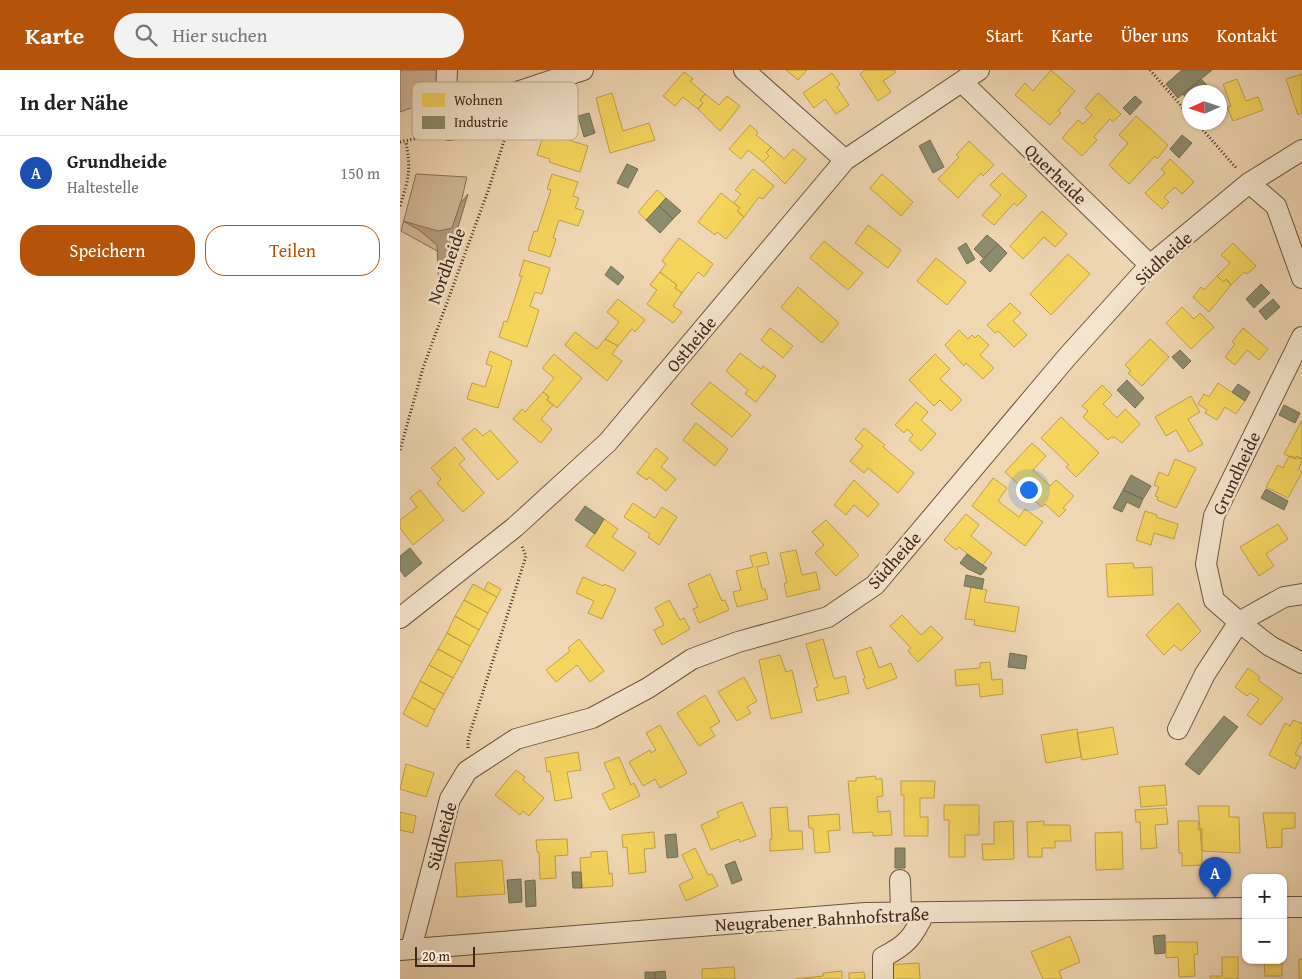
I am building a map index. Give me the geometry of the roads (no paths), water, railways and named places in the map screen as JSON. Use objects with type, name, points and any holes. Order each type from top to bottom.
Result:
[{"type":"street","points":[[547,82],[583,70]]},
{"type":"street","points":[[744,70],[845,160]]},
{"type":"street","name":"Ostheide","points":[[400,618],[514,527],[608,442],[845,160],[979,70]]},
{"type":"street","name":"Querheide","points":[[962,82],[1150,265]]},
{"type":"street","name":"Südheide","points":[[406,949],[450,799],[467,771],[516,739],[592,718],[648,688],[692,659],[738,642],[828,617],[875,585],[1067,357],[1150,265],[1249,183],[1302,150]]},
{"type":"street","points":[[1249,183],[1276,206],[1302,278]]},
{"type":"street","name":"Grundheide","points":[[1302,337],[1214,516],[1206,564],[1214,600],[1270,646],[1302,663]]},
{"type":"street","points":[[1178,729],[1204,674],[1239,622],[1284,597],[1302,594]]},
{"type":"street","points":[[900,880],[901,912]]},
{"type":"street","points":[[1287,907],[1302,907]]},
{"type":"street","name":"Neugrabener Bahnhofstraße","points":[[406,949],[865,913],[1242,908]]},
{"type":"street","points":[[883,979],[883,957],[902,948],[914,935],[925,912]]},
{"type":"place","name":"Grundheide","points":[[1215,898]]}]
